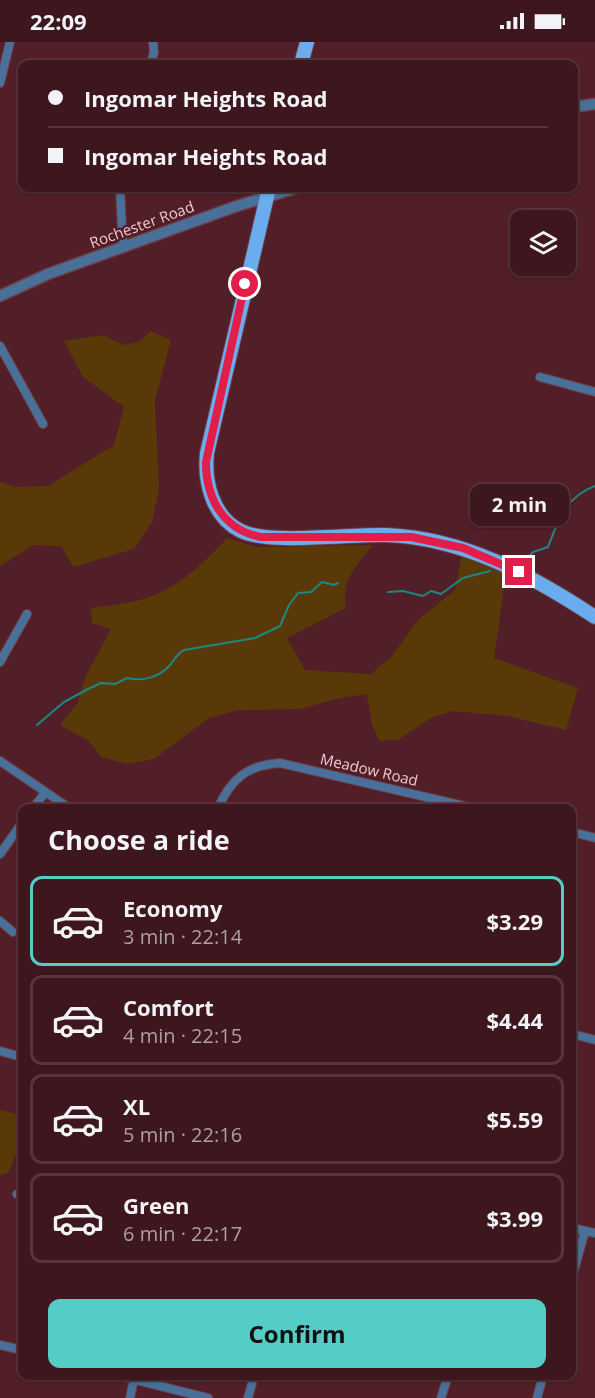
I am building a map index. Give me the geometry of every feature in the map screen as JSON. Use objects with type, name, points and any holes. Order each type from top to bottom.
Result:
[{"type":"main road","points":[[302,60],[307,42]]},
{"type":"main road","points":[[268,192],[207,453],[208,486],[222,514],[236,529],[261,537],[385,535],[447,543],[496,560],[595,617]]},
{"type":"street","points":[[0,82],[10,42]]},
{"type":"street","points":[[151,60],[153,42]]},
{"type":"street","points":[[578,106],[595,104]]},
{"type":"street","points":[[120,192],[123,248]]},
{"type":"street","name":"Rochester Road","points":[[0,296],[40,278],[268,192]]},
{"type":"street","points":[[0,346],[43,424]]},
{"type":"street","points":[[540,377],[595,392]]},
{"type":"street","points":[[0,662],[27,614]]},
{"type":"street","points":[[0,761],[63,804]]},
{"type":"street","name":"Meadow Road","points":[[220,804],[241,774],[259,766],[291,765],[456,804]]},
{"type":"street","points":[[36,804],[45,792]]},
{"type":"street","points":[[0,854],[18,829]]},
{"type":"street","points":[[576,833],[595,838]]},
{"type":"street","points":[[0,921],[13,932]]},
{"type":"street","points":[[576,1035],[595,1040]]},
{"type":"street","points":[[0,1051],[18,1056]]},
{"type":"street","points":[[576,1228],[595,1233]]},
{"type":"street","points":[[576,1263],[585,1231]]},
{"type":"street","points":[[0,1345],[18,1349]]},
{"type":"street","points":[[130,1398],[134,1380]]},
{"type":"street","points":[[155,1380],[208,1398]]},
{"type":"street","points":[[248,1398],[253,1380]]},
{"type":"street","points":[[441,1398],[447,1380]]},
{"type":"street","points":[[537,1398],[542,1380]]},
{"type":"shaded area","points":[[151,331],[171,340],[155,400],[159,489],[152,522],[134,549],[73,567],[61,546],[33,545],[0,566],[0,482],[16,487],[48,486],[114,445],[124,407],[83,377],[64,341],[104,335],[123,345],[139,342]]},
{"type":"shaded area","points":[[227,538],[256,547],[373,545],[348,581],[346,608],[287,638],[305,670],[371,674],[392,656],[418,620],[455,590],[462,555],[506,574],[494,658],[578,688],[566,730],[508,716],[452,711],[431,718],[398,740],[379,741],[372,724],[367,694],[340,698],[300,709],[238,710],[209,718],[154,759],[127,764],[101,757],[89,741],[60,725],[78,702],[85,678],[111,629],[92,623],[91,608],[139,600],[165,590],[194,570]]},
{"type":"shaded area","points":[[0,1110],[18,1114],[18,1151],[8,1173],[0,1175]]},
{"type":"waterway","points":[[512,558],[519,556],[527,558],[533,552],[548,547],[560,518],[570,502],[595,486]]},
{"type":"waterway","points":[[388,592],[403,591],[423,596],[431,591],[441,594],[463,578],[490,571]]},
{"type":"waterway","points":[[37,725],[64,702],[101,683],[115,684],[127,678],[151,677],[167,668],[184,650],[255,638],[280,626],[289,605],[298,593],[311,592],[322,582],[334,585],[338,583]]},
{"type":"route","points":[[245,284],[206,462],[208,486],[214,502],[229,523],[236,529],[261,537],[385,535],[447,543],[496,560],[519,572]]}]
